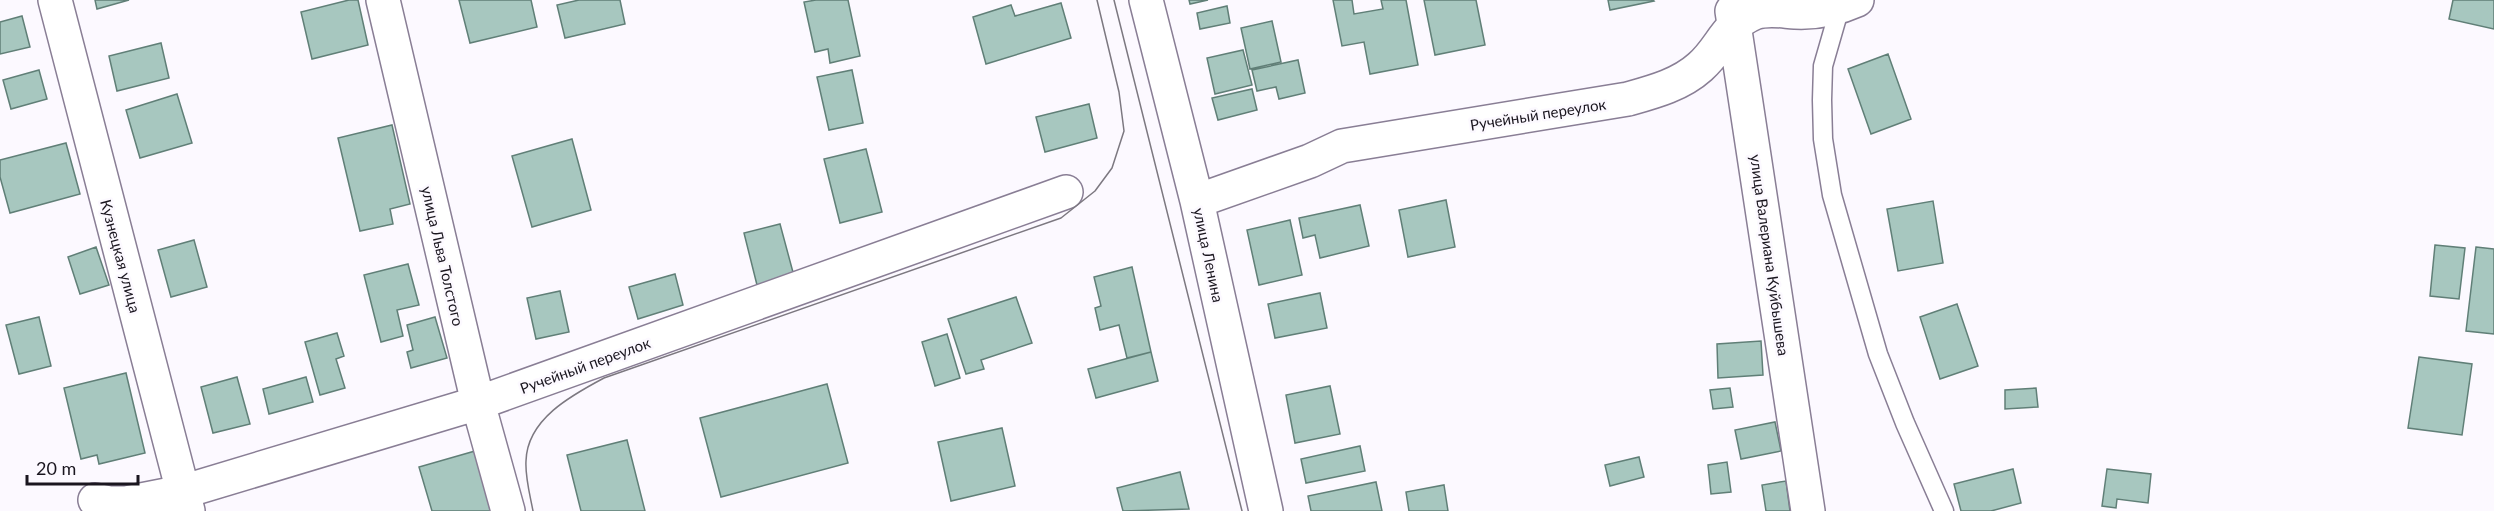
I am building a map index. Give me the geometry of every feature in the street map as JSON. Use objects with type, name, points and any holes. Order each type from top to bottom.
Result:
[{"type":"street","name":"Кузнецкая улица","points":[[55,0],[185,502]]},
{"type":"street","name":"улица Льва Толстого","points":[[383,0],[478,403],[508,511]]},
{"type":"street","name":"улица Ленина","points":[[1146,0],[1197,201],[1266,511]]},
{"type":"street","points":[[1732,11],[1817,12],[1849,4]]},
{"type":"street","name":"Ручейный переулок","points":[[1197,201],[1310,161],[1342,146],[1628,99],[1659,90],[1679,81],[1700,67],[1732,11]]},
{"type":"street","name":"улица Валериана Куйбышева","points":[[1732,11],[1808,511]]},
{"type":"street","name":"Ручейный переулок","points":[[95,500],[109,503],[185,502],[478,403],[1066,192]]},
{"type":"lane","points":[[1849,4],[1823,66],[1823,139],[1832,195],[1878,354],[1905,423],[1944,511]]},
{"type":"building","points":[[95,0],[129,0],[97,9]]},
{"type":"building","points":[[349,0],[358,0],[368,45],[312,59],[301,12]]},
{"type":"building","points":[[459,0],[531,0],[537,27],[470,43]]},
{"type":"building","points":[[579,0],[620,0],[625,24],[565,38],[557,5]]},
{"type":"building","points":[[848,0],[860,56],[830,63],[828,49],[815,52],[804,2]]},
{"type":"building","points":[[1189,0],[1208,0],[1190,4]]},
{"type":"building","points":[[1333,0],[1352,0],[1354,14],[1383,9],[1381,0],[1406,0],[1418,65],[1370,74],[1364,42],[1342,46]]},
{"type":"building","points":[[1424,0],[1476,0],[1485,45],[1435,55]]},
{"type":"building","points":[[1608,0],[1653,0],[1654,1],[1610,10]]},
{"type":"building","points":[[2453,0],[2494,0],[2494,29],[2449,19]]},
{"type":"building","points":[[1061,3],[1071,38],[986,64],[973,17],[1011,5],[1015,16]]},
{"type":"building","points":[[1227,6],[1230,23],[1200,29],[1197,13]]},
{"type":"building","points":[[22,16],[30,47],[0,54],[0,22]]},
{"type":"building","points":[[1272,21],[1281,62],[1250,69],[1241,28]]},
{"type":"building","points":[[161,43],[169,78],[117,91],[109,56]]},
{"type":"building","points":[[1243,50],[1252,85],[1215,94],[1207,58]]},
{"type":"building","points":[[1888,54],[1911,119],[1871,134],[1848,69]]},
{"type":"building","points":[[1298,60],[1305,93],[1279,99],[1276,87],[1257,91],[1252,70]]},
{"type":"building","points":[[39,70],[47,99],[11,109],[3,80]]},
{"type":"building","points":[[852,70],[863,123],[829,130],[817,77]]},
{"type":"building","points":[[1252,89],[1257,110],[1218,120],[1212,98]]},
{"type":"building","points":[[177,94],[192,143],[140,158],[126,110]]},
{"type":"building","points":[[1089,104],[1097,138],[1045,152],[1036,117]]},
{"type":"building","points":[[392,125],[410,204],[390,209],[393,224],[360,231],[338,138]]},
{"type":"building","points":[[572,139],[591,210],[532,227],[512,156]]},
{"type":"building","points":[[66,143],[80,194],[10,213],[0,177],[0,160]]},
{"type":"building","points":[[866,149],[882,212],[840,223],[824,159]]},
{"type":"building","points":[[1446,200],[1455,247],[1408,257],[1399,210]]},
{"type":"building","points":[[1933,201],[1943,263],[1898,271],[1887,209]]},
{"type":"building","points":[[1360,205],[1369,246],[1320,258],[1315,235],[1303,238],[1299,218]]},
{"type":"building","points":[[1290,220],[1302,275],[1259,285],[1247,230]]},
{"type":"building","points":[[780,224],[794,276],[757,285],[744,233]]},
{"type":"building","points":[[194,240],[207,287],[171,297],[158,250]]},
{"type":"building","points":[[2435,245],[2465,248],[2459,299],[2430,296]]},
{"type":"building","points":[[96,247],[109,285],[80,294],[68,257]]},
{"type":"building","points":[[2476,247],[2494,249],[2494,334],[2466,331]]},
{"type":"building","points":[[408,264],[419,305],[397,310],[403,336],[381,342],[364,275]]},
{"type":"building","points":[[1132,267],[1151,352],[1127,358],[1119,325],[1100,330],[1095,308],[1101,306],[1094,277]]},
{"type":"building","points":[[675,274],[683,305],[638,319],[629,287]]},
{"type":"building","points":[[560,291],[569,332],[536,339],[527,298]]},
{"type":"building","points":[[1320,293],[1327,328],[1275,338],[1268,304]]},
{"type":"building","points":[[1016,297],[1032,343],[981,360],[984,369],[966,374],[948,319]]},
{"type":"building","points":[[1957,304],[1978,366],[1940,379],[1920,317]]},
{"type":"building","points":[[39,317],[51,366],[19,374],[6,325]]},
{"type":"building","points":[[435,317],[447,358],[411,368],[407,352],[413,350],[407,325]]},
{"type":"building","points":[[337,333],[344,356],[336,359],[345,388],[320,395],[305,342]]},
{"type":"building","points":[[947,334],[960,378],[935,386],[922,342]]},
{"type":"building","points":[[1761,341],[1763,375],[1718,378],[1717,344]]},
{"type":"building","points":[[1151,352],[1158,381],[1096,398],[1088,369]]},
{"type":"building","points":[[2419,357],[2472,364],[2462,435],[2408,428]]},
{"type":"building","points":[[126,373],[145,453],[99,464],[97,455],[81,459],[64,388]]},
{"type":"building","points":[[237,377],[250,424],[213,433],[201,387]]},
{"type":"building","points":[[306,377],[313,402],[269,414],[263,389]]},
{"type":"building","points":[[827,384],[848,463],[721,497],[700,418]]},
{"type":"building","points":[[1330,386],[1340,434],[1295,443],[1286,395]]},
{"type":"building","points":[[1730,388],[1733,407],[1713,409],[1710,390]]},
{"type":"building","points":[[2036,388],[2038,407],[2005,409],[2005,390]]},
{"type":"building","points":[[1775,422],[1781,451],[1741,459],[1735,430]]},
{"type":"building","points":[[1002,428],[1015,486],[951,501],[938,442]]},
{"type":"building","points":[[627,440],[645,511],[581,511],[567,455]]},
{"type":"building","points":[[1360,446],[1365,471],[1306,483],[1301,459]]},
{"type":"building","points":[[475,451],[491,511],[432,511],[419,467]]},
{"type":"building","points":[[1639,457],[1644,477],[1610,486],[1605,465]]},
{"type":"building","points":[[1727,462],[1731,492],[1711,494],[1708,465]]},
{"type":"building","points":[[2013,469],[2021,503],[1991,511],[1961,511],[1954,484]]},
{"type":"building","points":[[2107,469],[2151,474],[2148,503],[2117,499],[2116,508],[2102,506]]},
{"type":"building","points":[[1180,472],[1189,509],[1123,511],[1117,488]]},
{"type":"building","points":[[1786,481],[1790,511],[1766,511],[1762,485]]},
{"type":"building","points":[[1376,482],[1382,511],[1311,511],[1308,496]]},
{"type":"building","points":[[1444,485],[1448,511],[1409,511],[1406,492]]},
{"type":"tram line","points":[[533,511],[526,461],[528,446],[534,433],[553,410],[604,378],[1061,218],[1095,191],[1112,168],[1124,131],[1119,92],[1097,0]]},
{"type":"tram line","points":[[1114,0],[1242,511]]}]
